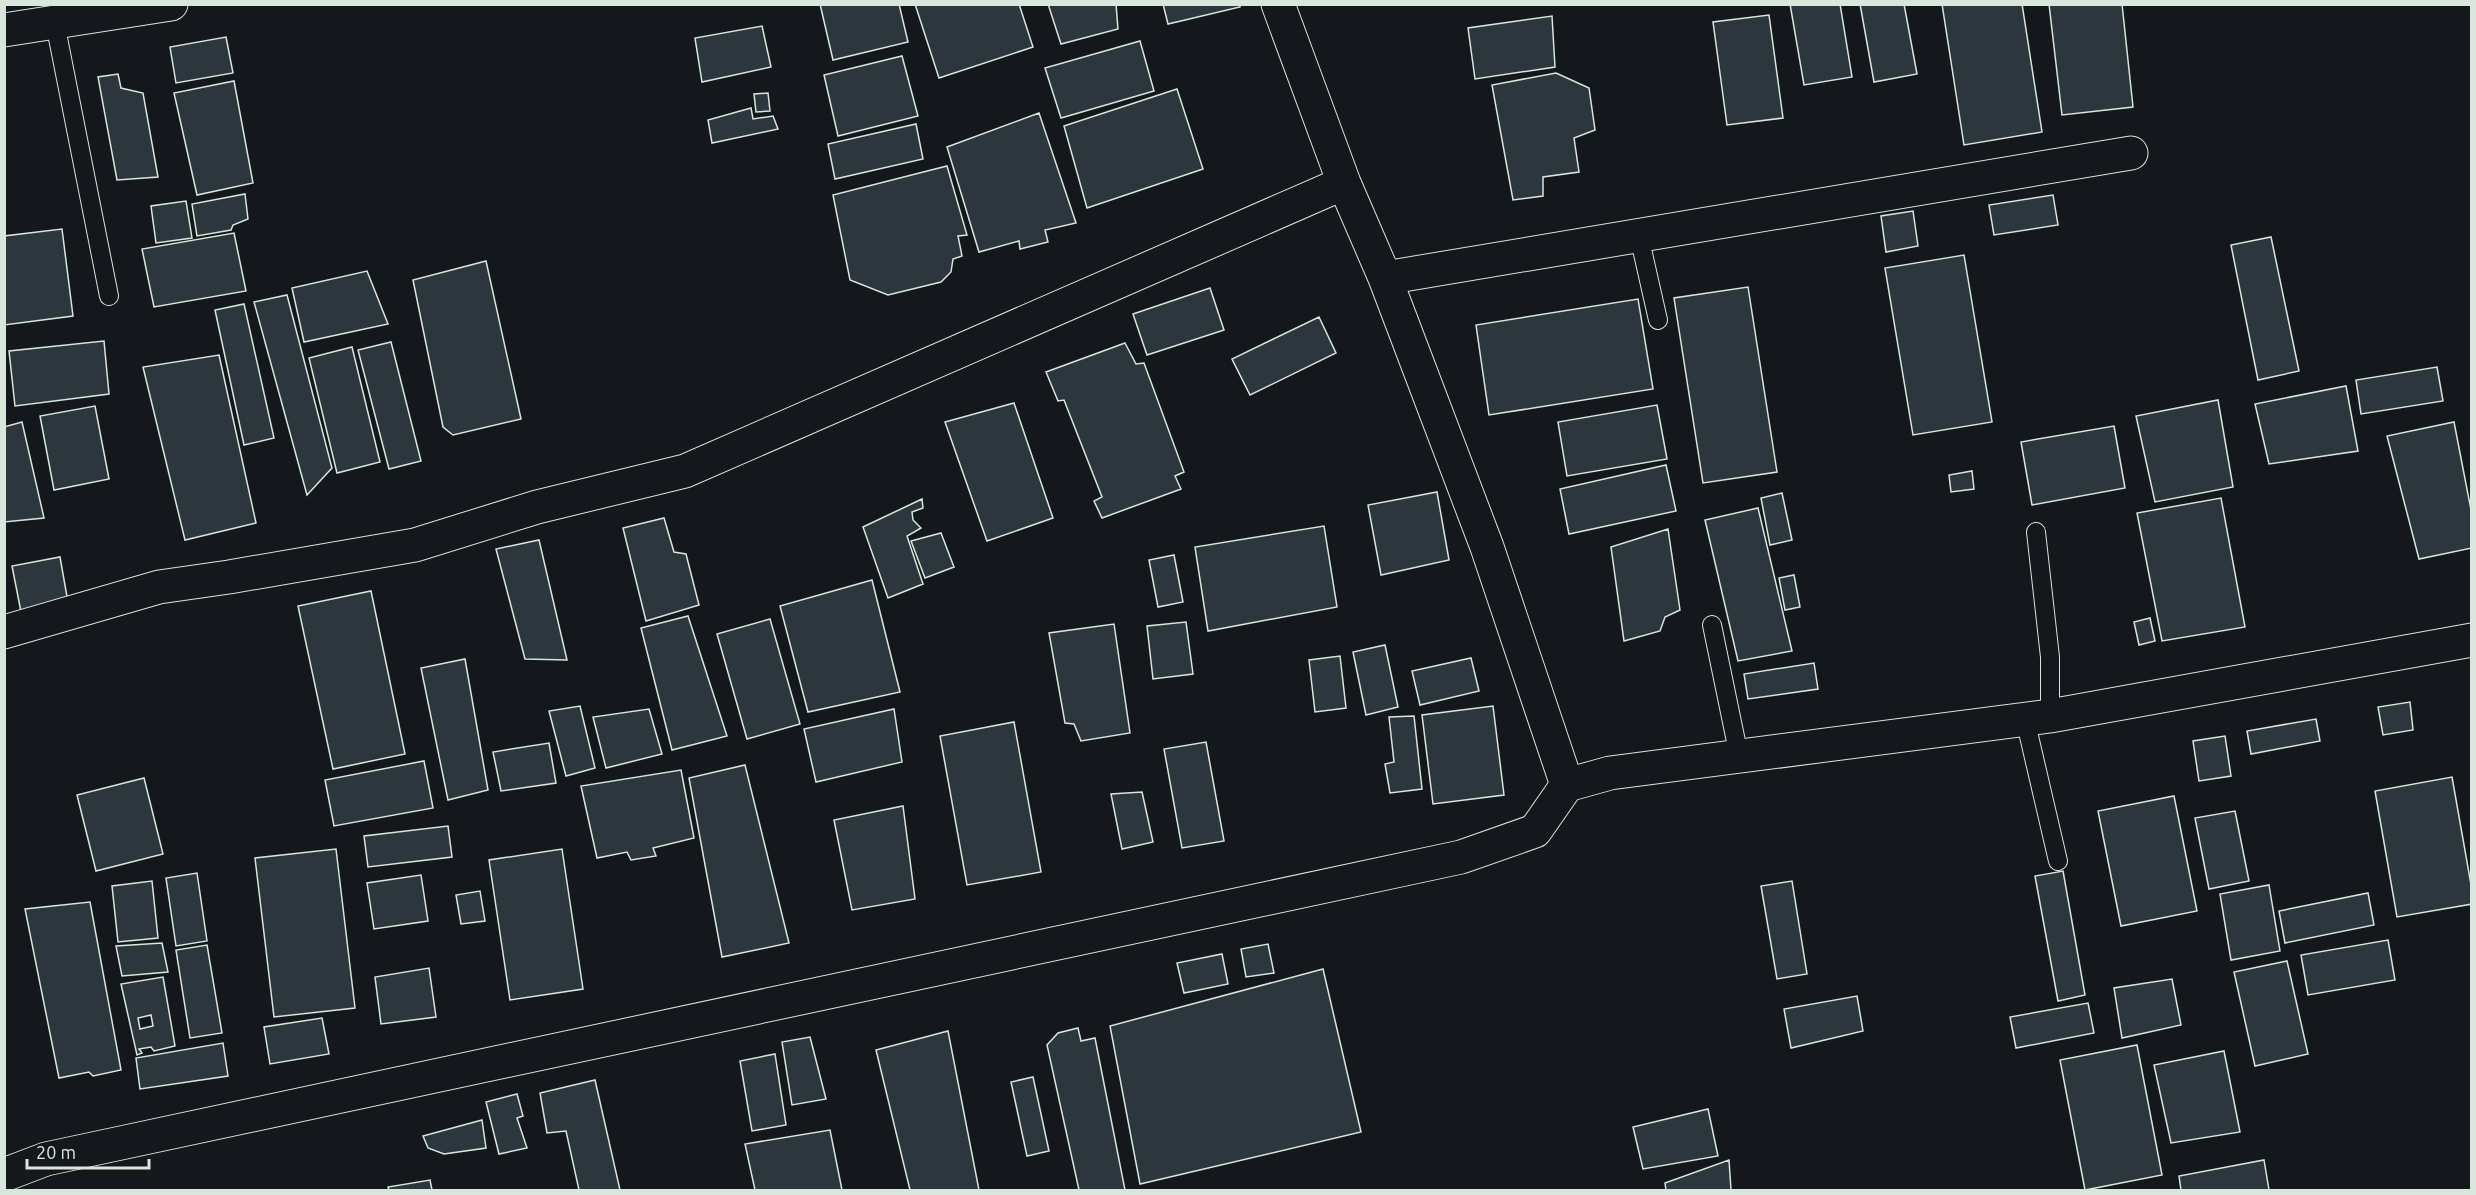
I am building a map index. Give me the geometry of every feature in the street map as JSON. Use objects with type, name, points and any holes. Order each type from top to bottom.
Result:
[{"type":"street","points":[[4,30],[171,4]]},
{"type":"street","points":[[1278,4],[1344,183],[1385,278],[1487,546],[1567,785]]},
{"type":"street","points":[[1385,278],[2131,153]]},
{"type":"street","points":[[4,632],[159,587],[415,544],[537,507],[685,471],[1344,183]]},
{"type":"street","points":[[4,1175],[46,1159],[1461,857],[1535,831],[1567,785],[1610,773],[2037,717],[2472,640]]},
{"type":"lane","points":[[55,23],[110,296]]},
{"type":"lane","points":[[1639,236],[1658,320]]},
{"type":"lane","points":[[2036,532],[2050,657],[2037,717],[2058,861]]},
{"type":"lane","points":[[1712,625],[1739,756]]},
{"type":"building","points":[[820,4],[899,4],[908,42],[833,60]]},
{"type":"building","points":[[915,4],[1019,4],[1033,47],[939,78]]},
{"type":"building","points":[[1048,4],[1116,4],[1118,29],[1061,44]]},
{"type":"building","points":[[1163,4],[1240,4],[1240,7],[1168,24]]},
{"type":"building","points":[[1790,4],[1840,4],[1852,77],[1804,85]]},
{"type":"building","points":[[1860,4],[1904,4],[1917,74],[1874,82]]},
{"type":"building","points":[[1942,4],[2022,4],[2042,132],[1964,145]]},
{"type":"building","points":[[2049,4],[2122,4],[2133,107],[2062,115]]},
{"type":"building","points":[[1769,15],[1783,118],[1727,125],[1713,22]]},
{"type":"building","points":[[1552,16],[1555,67],[1475,79],[1468,28]]},
{"type":"building","points":[[762,26],[771,67],[702,82],[695,38]]},
{"type":"building","points":[[226,37],[233,73],[176,83],[170,47]]},
{"type":"building","points":[[1140,41],[1154,91],[1061,118],[1045,68]]},
{"type":"building","points":[[902,56],[918,116],[838,136],[824,75]]},
{"type":"building","points":[[1556,73],[1589,88],[1595,130],[1574,138],[1579,172],[1543,177],[1543,196],[1513,200],[1492,85]]},
{"type":"building","points":[[118,74],[121,88],[143,93],[158,177],[117,180],[98,77]]},
{"type":"building","points":[[234,81],[253,183],[197,195],[174,93]]},
{"type":"building","points":[[1177,89],[1203,169],[1087,208],[1064,126]]},
{"type":"building","points":[[768,93],[770,111],[756,112],[754,94]]},
{"type":"building","points":[[751,108],[753,119],[773,116],[778,129],[712,143],[708,120]]},
{"type":"building","points":[[1039,113],[1076,223],[1045,230],[1048,242],[1020,249],[1019,241],[979,252],[947,147]]},
{"type":"building","points":[[916,124],[923,159],[835,179],[828,144]]},
{"type":"building","points":[[947,166],[967,235],[958,236],[962,256],[953,259],[951,272],[941,282],[888,295],[850,280],[833,195]]},
{"type":"building","points":[[245,194],[248,219],[233,225],[231,230],[197,236],[192,204]]},
{"type":"building","points":[[2053,195],[2058,225],[1994,235],[1989,205]]},
{"type":"building","points":[[186,201],[192,238],[156,243],[151,206]]},
{"type":"building","points":[[1913,211],[1918,246],[1886,252],[1881,216]]},
{"type":"building","points":[[62,229],[73,316],[4,325],[4,236]]},
{"type":"building","points":[[234,233],[246,291],[154,307],[142,249]]},
{"type":"building","points":[[2271,237],[2299,371],[2258,380],[2231,245]]},
{"type":"building","points":[[1964,255],[1992,422],[1913,435],[1885,268]]},
{"type":"building","points":[[486,261],[521,419],[453,435],[443,427],[413,280]]},
{"type":"building","points":[[367,271],[388,324],[304,342],[292,288]]},
{"type":"building","points":[[1748,287],[1777,472],[1703,483],[1674,298]]},
{"type":"building","points":[[1210,288],[1224,330],[1147,355],[1133,314]]},
{"type":"building","points":[[287,295],[332,468],[307,495],[254,302]]},
{"type":"building","points":[[1638,299],[1653,389],[1489,415],[1476,325]]},
{"type":"building","points":[[244,304],[274,438],[244,445],[215,310]]},
{"type":"building","points":[[1319,317],[1336,353],[1250,395],[1232,359]]},
{"type":"building","points":[[104,341],[109,394],[15,406],[9,351]]},
{"type":"building","points":[[391,342],[421,461],[389,469],[358,350]]},
{"type":"building","points":[[1125,343],[1136,364],[1144,363],[1184,472],[1175,476],[1181,489],[1102,518],[1094,501],[1102,497],[1064,400],[1058,401],[1046,372]]},
{"type":"building","points":[[352,347],[380,462],[337,473],[309,358]]},
{"type":"building","points":[[219,355],[256,523],[185,540],[143,367]]},
{"type":"building","points":[[2437,367],[2443,401],[2361,414],[2356,380]]},
{"type":"building","points":[[2346,386],[2358,451],[2269,464],[2255,404]]},
{"type":"building","points":[[2218,400],[2233,487],[2155,502],[2136,416]]},
{"type":"building","points":[[1014,403],[1053,518],[987,541],[945,422]]},
{"type":"building","points":[[1657,405],[1667,459],[1567,476],[1558,422]]},
{"type":"building","points":[[95,406],[109,479],[54,490],[40,416]]},
{"type":"building","points":[[22,422],[44,518],[4,522],[4,427]]},
{"type":"building","points":[[2454,422],[2472,515],[2472,548],[2419,559],[2387,436]]},
{"type":"building","points":[[2114,426],[2125,488],[2032,505],[2021,442]]},
{"type":"building","points":[[1666,465],[1676,511],[1569,534],[1560,489]]},
{"type":"building","points":[[1972,471],[1974,489],[1951,492],[1949,475]]},
{"type":"building","points":[[1437,492],[1449,560],[1381,575],[1368,505]]},
{"type":"building","points":[[1782,493],[1792,540],[1770,545],[1761,498]]},
{"type":"building","points":[[2221,498],[2245,627],[2162,641],[2137,513]]},
{"type":"building","points":[[922,499],[923,508],[912,512],[913,520],[921,528],[907,536],[923,584],[888,598],[863,527]]},
{"type":"building","points":[[1758,508],[1792,651],[1738,661],[1705,520]]},
{"type":"building","points":[[664,518],[674,552],[686,554],[699,605],[646,621],[623,528]]},
{"type":"building","points":[[1324,526],[1337,607],[1208,631],[1195,547]]},
{"type":"building","points":[[1668,529],[1680,610],[1665,617],[1660,631],[1624,641],[1611,547]]},
{"type":"building","points":[[941,533],[954,567],[925,578],[911,541]]},
{"type":"building","points":[[539,540],[567,660],[525,659],[496,549]]},
{"type":"building","points":[[1174,555],[1183,602],[1158,607],[1149,560]]},
{"type":"building","points":[[60,557],[69,608],[22,617],[12,566]]},
{"type":"building","points":[[1794,575],[1800,607],[1785,610],[1779,578]]},
{"type":"building","points":[[872,580],[900,692],[808,712],[780,606]]},
{"type":"building","points":[[371,591],[405,754],[333,769],[298,606]]},
{"type":"building","points":[[688,616],[727,736],[672,750],[641,628]]},
{"type":"building","points":[[2150,618],[2155,641],[2139,645],[2134,622]]},
{"type":"building","points":[[770,619],[800,724],[747,739],[717,634]]},
{"type":"building","points":[[1186,622],[1193,674],[1153,679],[1147,626]]},
{"type":"building","points":[[1114,624],[1130,733],[1081,741],[1074,724],[1065,723],[1049,633]]},
{"type":"building","points":[[1385,645],[1398,707],[1366,715],[1353,652]]},
{"type":"building","points":[[1340,656],[1346,708],[1315,712],[1309,660]]},
{"type":"building","points":[[1471,658],[1479,691],[1420,705],[1412,671]]},
{"type":"building","points":[[465,659],[488,790],[448,800],[421,668]]},
{"type":"building","points":[[1814,663],[1818,689],[1748,699],[1744,674]]},
{"type":"building","points":[[2410,702],[2413,730],[2383,735],[2378,707]]},
{"type":"building","points":[[580,706],[595,768],[566,776],[549,711]]},
{"type":"building","points":[[1493,706],[1504,795],[1433,804],[1422,715]]},
{"type":"building","points":[[649,709],[662,754],[606,768],[593,717]]},
{"type":"building","points":[[894,709],[902,762],[816,782],[804,729]]},
{"type":"building","points":[[1414,716],[1422,789],[1390,793],[1385,764],[1394,762],[1389,717]]},
{"type":"building","points":[[2316,719],[2320,741],[2251,754],[2247,731]]},
{"type":"building","points":[[1014,722],[1041,872],[967,885],[940,736]]},
{"type":"building","points":[[2225,736],[2231,776],[2199,781],[2193,741]]},
{"type":"building","points":[[1206,742],[1224,841],[1182,848],[1164,749]]},
{"type":"building","points":[[549,743],[556,783],[501,791],[493,752]]},
{"type":"building","points":[[424,761],[433,808],[334,826],[325,780]]},
{"type":"building","points":[[745,765],[789,943],[722,957],[689,778]]},
{"type":"building","points":[[681,770],[694,838],[653,848],[656,856],[631,860],[627,852],[597,858],[581,786]]},
{"type":"building","points":[[2452,777],[2472,890],[2472,904],[2397,917],[2375,791]]},
{"type":"building","points":[[144,778],[163,854],[96,871],[77,795]]},
{"type":"building","points":[[1142,792],[1153,842],[1122,849],[1111,794]]},
{"type":"building","points":[[2174,796],[2197,911],[2121,926],[2098,811]]},
{"type":"building","points":[[903,806],[915,899],[852,910],[834,820]]},
{"type":"building","points":[[2235,811],[2249,881],[2209,889],[2195,818]]},
{"type":"building","points":[[448,826],[452,857],[368,867],[364,836]]},
{"type":"building","points":[[336,849],[355,1008],[274,1017],[255,858]]},
{"type":"building","points":[[562,849],[583,989],[510,1000],[489,860]]},
{"type":"building","points":[[2063,871],[2085,995],[2058,1001],[2035,876]]},
{"type":"building","points":[[197,873],[207,941],[176,946],[166,878]]},
{"type":"building","points":[[421,875],[428,921],[374,929],[367,883]]},
{"type":"building","points":[[152,881],[158,938],[118,942],[112,886]]},
{"type":"building","points":[[1792,881],[1807,974],[1777,979],[1761,886]]},
{"type":"building","points":[[2269,885],[2280,951],[2231,960],[2220,894]]},
{"type":"building","points":[[480,891],[485,921],[461,924],[456,895]]},
{"type":"building","points":[[2368,893],[2374,925],[2285,943],[2279,911]]},
{"type":"building","points":[[90,902],[121,1070],[93,1076],[89,1072],[59,1078],[25,909]]},
{"type":"building","points":[[2388,940],[2395,980],[2308,995],[2301,955]]},
{"type":"building","points":[[162,943],[168,972],[122,976],[116,946]]},
{"type":"building","points":[[1268,944],[1274,973],[1246,977],[1241,949]]},
{"type":"building","points":[[207,945],[222,1033],[190,1038],[176,950]]},
{"type":"building","points":[[1222,954],[1228,984],[1184,993],[1177,963]]},
{"type":"building","points":[[2287,961],[2308,1054],[2255,1066],[2234,972]]},
{"type":"building","points":[[429,968],[436,1017],[381,1024],[375,977]]},
{"type":"building","points":[[1323,969],[1361,1132],[1140,1184],[1110,1026]]},
{"type":"building","points":[[163,977],[175,1046],[154,1051],[151,1047],[139,1049],[142,1053],[137,1055],[121,984]],"holes":[[[151,1015],[153,1026],[140,1029],[138,1018]]]},
{"type":"building","points":[[2172,979],[2181,1025],[2122,1038],[2114,988]]},
{"type":"building","points":[[1857,996],[1863,1031],[1791,1048],[1784,1009]]},
{"type":"building","points":[[2088,1003],[2094,1033],[2016,1048],[2010,1017]]},
{"type":"building","points":[[322,1018],[329,1054],[270,1064],[264,1027]]},
{"type":"building","points":[[1078,1028],[1081,1041],[1095,1038],[1125,1190],[1079,1190],[1047,1045],[1058,1033]]},
{"type":"building","points":[[948,1031],[979,1190],[910,1190],[876,1050]]},
{"type":"building","points":[[810,1037],[826,1099],[792,1105],[782,1042]]},
{"type":"building","points":[[223,1043],[228,1076],[140,1089],[136,1058]]},
{"type":"building","points":[[2137,1045],[2162,1175],[2085,1190],[2060,1060]]},
{"type":"building","points":[[2224,1051],[2240,1132],[2171,1143],[2154,1065]]},
{"type":"building","points":[[775,1054],[786,1125],[752,1131],[740,1061]]},
{"type":"building","points":[[1033,1077],[1049,1151],[1027,1156],[1011,1082]]},
{"type":"building","points":[[595,1080],[620,1190],[579,1190],[566,1131],[547,1133],[540,1093]]},
{"type":"building","points":[[517,1094],[523,1116],[517,1118],[527,1148],[499,1154],[486,1102]]},
{"type":"building","points":[[1708,1109],[1718,1156],[1643,1169],[1633,1127]]},
{"type":"building","points":[[482,1120],[486,1148],[444,1154],[428,1148],[423,1136]]},
{"type":"building","points":[[830,1130],[842,1190],[755,1190],[745,1144]]},
{"type":"building","points":[[1729,1160],[1731,1190],[1666,1190],[1665,1183]]},
{"type":"building","points":[[2264,1160],[2269,1190],[2181,1190],[2179,1176]]},
{"type":"building","points":[[430,1180],[432,1190],[389,1190],[388,1187]]}]
